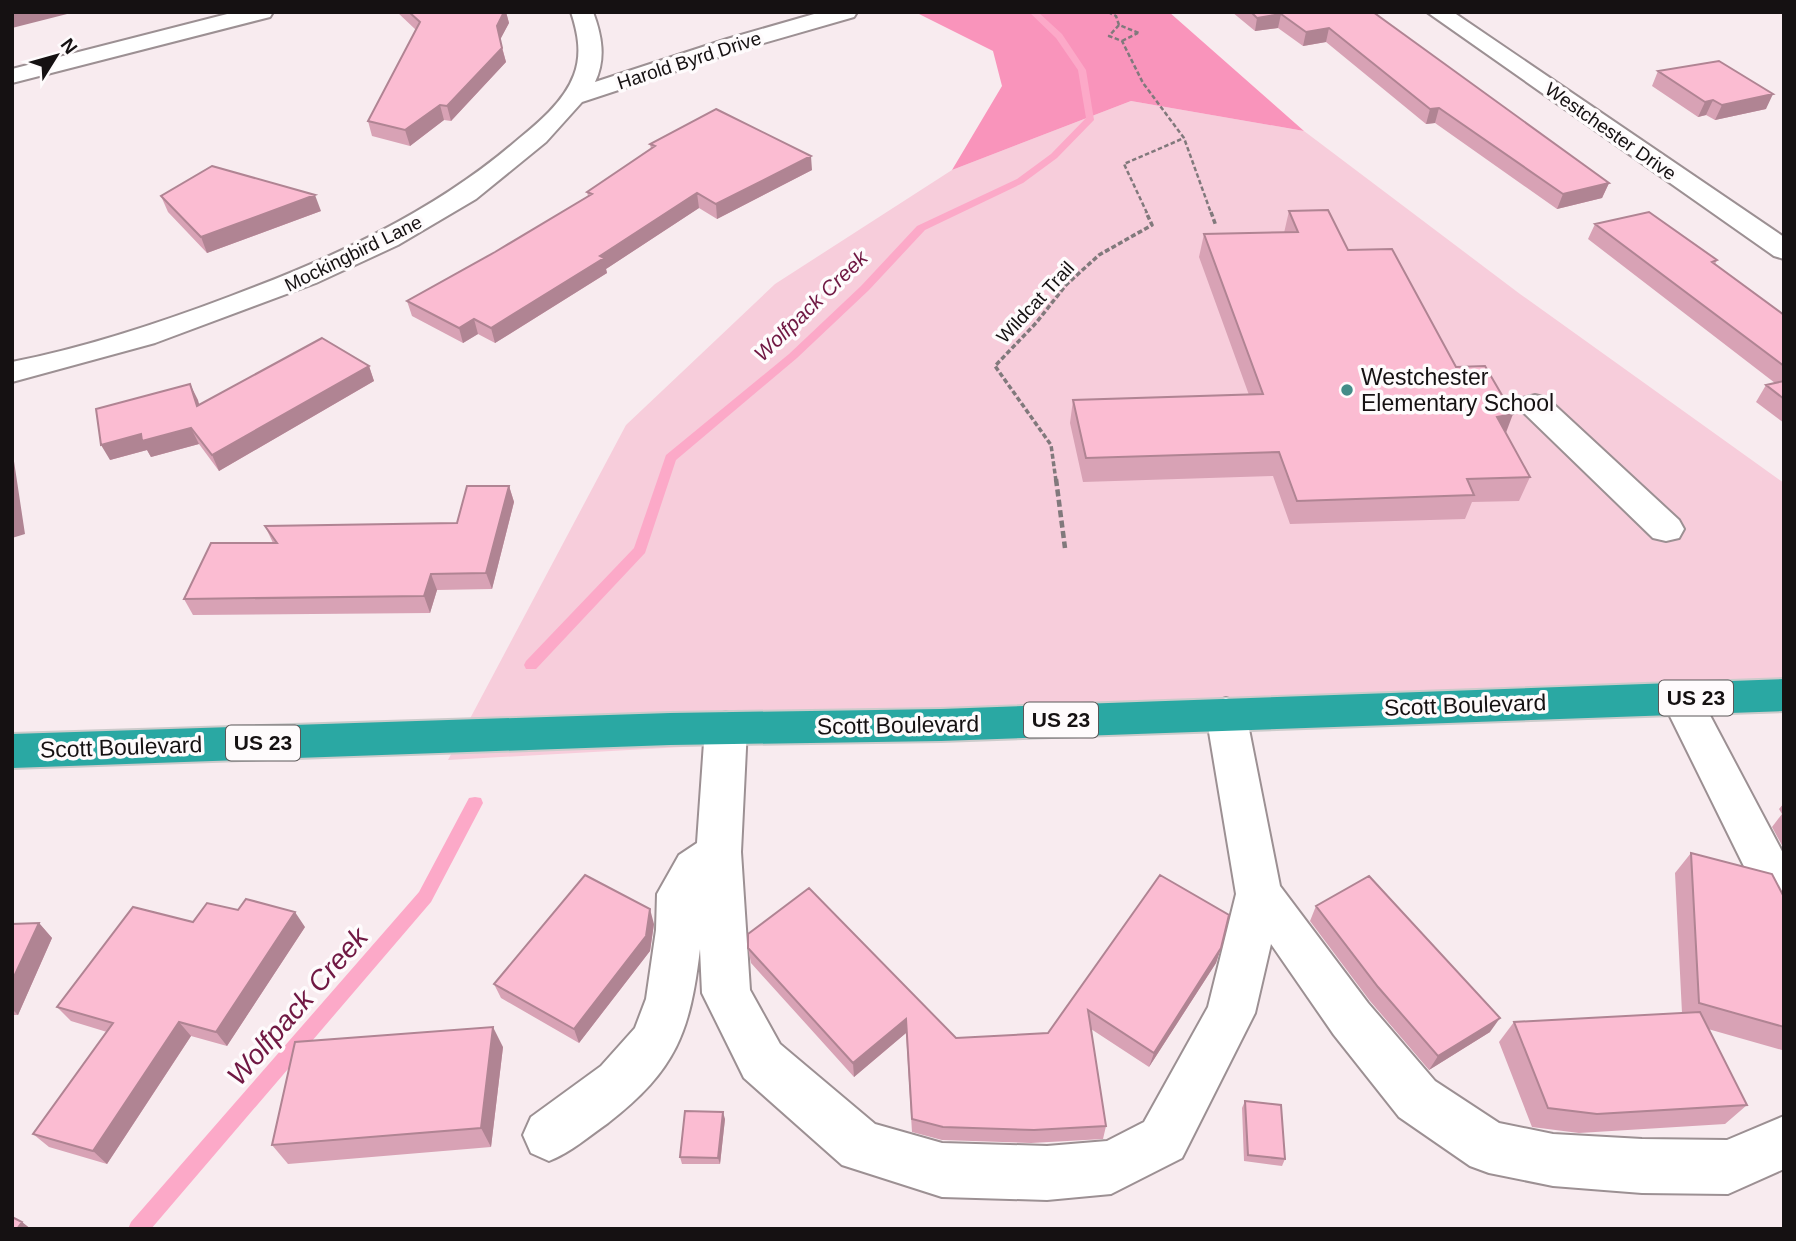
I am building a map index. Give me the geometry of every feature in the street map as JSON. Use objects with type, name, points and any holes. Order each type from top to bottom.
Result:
[{"type":"highway","name":"Scott Boulevard","points":[[12,751],[726,728],[941,725],[1784,695]]},
{"type":"street","points":[[12,76],[262,12]]},
{"type":"street","name":"Mockingbird Lane","points":[[12,372],[92,352],[297,282],[350,259],[423,220],[492,173],[542,132],[574,97],[589,64],[590,46],[582,12]]},
{"type":"street","name":"Harold Byrd Drive","points":[[574,97],[735,44],[846,12]]},
{"type":"street","name":"Westchester Drive","points":[[1438,12],[1784,250]]},
{"type":"street","points":[[1535,405],[1666,529]]},
{"type":"street","points":[[1681,698],[1784,901]]},
{"type":"street","points":[[726,728],[719,852],[726,993],[762,1061],[861,1146],[942,1170],[1046,1173],[1111,1167],[1163,1140],[1231,1013],[1259,894],[1226,714]]},
{"type":"street","points":[[549,1136],[619,1083],[654,1043],[670,999],[679,930],[680,894],[695,869],[719,852]]},
{"type":"street","points":[[1259,894],[1288,930],[1350,1019],[1417,1099],[1489,1147],[1553,1160],[1642,1166],[1728,1167],[1784,1142]]},
{"type":"path","points":[[1108,12],[1116,16],[1119,25],[1139,33],[1122,41]]},
{"type":"path","points":[[1119,25],[1109,36],[1122,41],[1143,83],[1184,138],[1216,226]]},
{"type":"path","name":"Wildcat Trail","points":[[1065,548],[1051,445],[995,366],[1036,323],[1066,285],[1099,255],[1152,225],[1124,164],[1184,138]]},
{"type":"shaded area","points":[[915,12],[1169,12],[1304,131],[1131,101],[952,170],[1002,86],[993,51]]},
{"type":"shaded area","points":[[1131,101],[1304,131],[1520,294],[1784,483],[1784,686],[448,760],[626,425],[775,284],[952,170]]},
{"type":"building","points":[[409,12],[504,12],[497,26],[502,48],[447,106],[440,105],[405,130],[368,121],[420,22]]},
{"type":"building","points":[[1251,12],[1373,12],[1609,183],[1563,194],[1439,108],[1430,109],[1329,28],[1306,32],[1281,14],[1257,18]]},
{"type":"building","points":[[1719,61],[1773,94],[1722,105],[1713,100],[1705,102],[1658,71]]},
{"type":"building","points":[[716,109],[811,156],[716,204],[697,193],[600,256],[604,258],[491,328],[474,319],[459,328],[407,301],[592,194],[587,192],[655,146],[650,144]]},
{"type":"building","points":[[212,166],[315,195],[201,237],[161,196]]},
{"type":"building","name":"Westchester Elementary School","points":[[1328,210],[1348,250],[1392,249],[1456,367],[1485,366],[1513,414],[1497,417],[1530,477],[1467,479],[1474,495],[1297,501],[1279,452],[1086,458],[1073,400],[1263,394],[1204,234],[1298,232],[1289,211]]},
{"type":"building","points":[[1649,212],[1717,260],[1712,262],[1784,315],[1784,366],[1595,224]]},
{"type":"building","points":[[322,338],[369,366],[212,455],[191,428],[142,441],[141,434],[101,445],[96,409],[190,384],[197,406]]},
{"type":"building","points":[[1784,381],[1784,399],[1766,385]]},
{"type":"building","points":[[467,486],[509,486],[486,573],[431,574],[424,596],[184,599],[211,543],[277,543],[265,526],[457,523]]},
{"type":"building","points":[[12,499],[15,519],[12,520]]},
{"type":"building","points":[[1691,853],[1772,874],[1784,897],[1784,1027],[1699,1003]]},
{"type":"building","points":[[585,875],[650,909],[646,936],[574,1029],[494,984]]},
{"type":"building","points":[[1160,875],[1229,915],[1221,948],[1154,1053],[1088,1010],[1106,1126],[1034,1130],[943,1127],[912,1119],[906,1019],[853,1063],[748,948],[748,934],[809,888],[956,1038],[1048,1033]]},
{"type":"building","points":[[1369,876],[1500,1018],[1438,1056],[1378,987],[1316,906]]},
{"type":"building","points":[[246,899],[295,912],[216,1032],[179,1022],[93,1151],[33,1134],[113,1023],[57,1007],[133,907],[193,922],[207,903],[238,910]]},
{"type":"building","points":[[39,923],[12,981],[12,924]]},
{"type":"building","points":[[1700,1012],[1747,1105],[1597,1114],[1548,1108],[1514,1022]]},
{"type":"building","points":[[493,1027],[481,1128],[272,1145],[295,1042]]},
{"type":"building","points":[[1245,1101],[1281,1105],[1285,1159],[1248,1155]]},
{"type":"building","points":[[685,1111],[723,1112],[718,1158],[680,1157]]},
{"type":"building","points":[[12,1217],[22,1222],[17,1229],[12,1229]]},
{"type":"waterway","name":"Wolfpack Creek","points":[[531,665],[640,550],[670,458],[793,356],[865,288],[921,228],[1020,181],[1054,156],[1091,118],[1082,70],[1059,36],[1033,12]]},
{"type":"waterway","name":"Wolfpack Creek","points":[[138,1229],[425,897],[475,803]]},
{"type":"place","name":"Westchester Elementary School","points":[[1347,390]]}]
